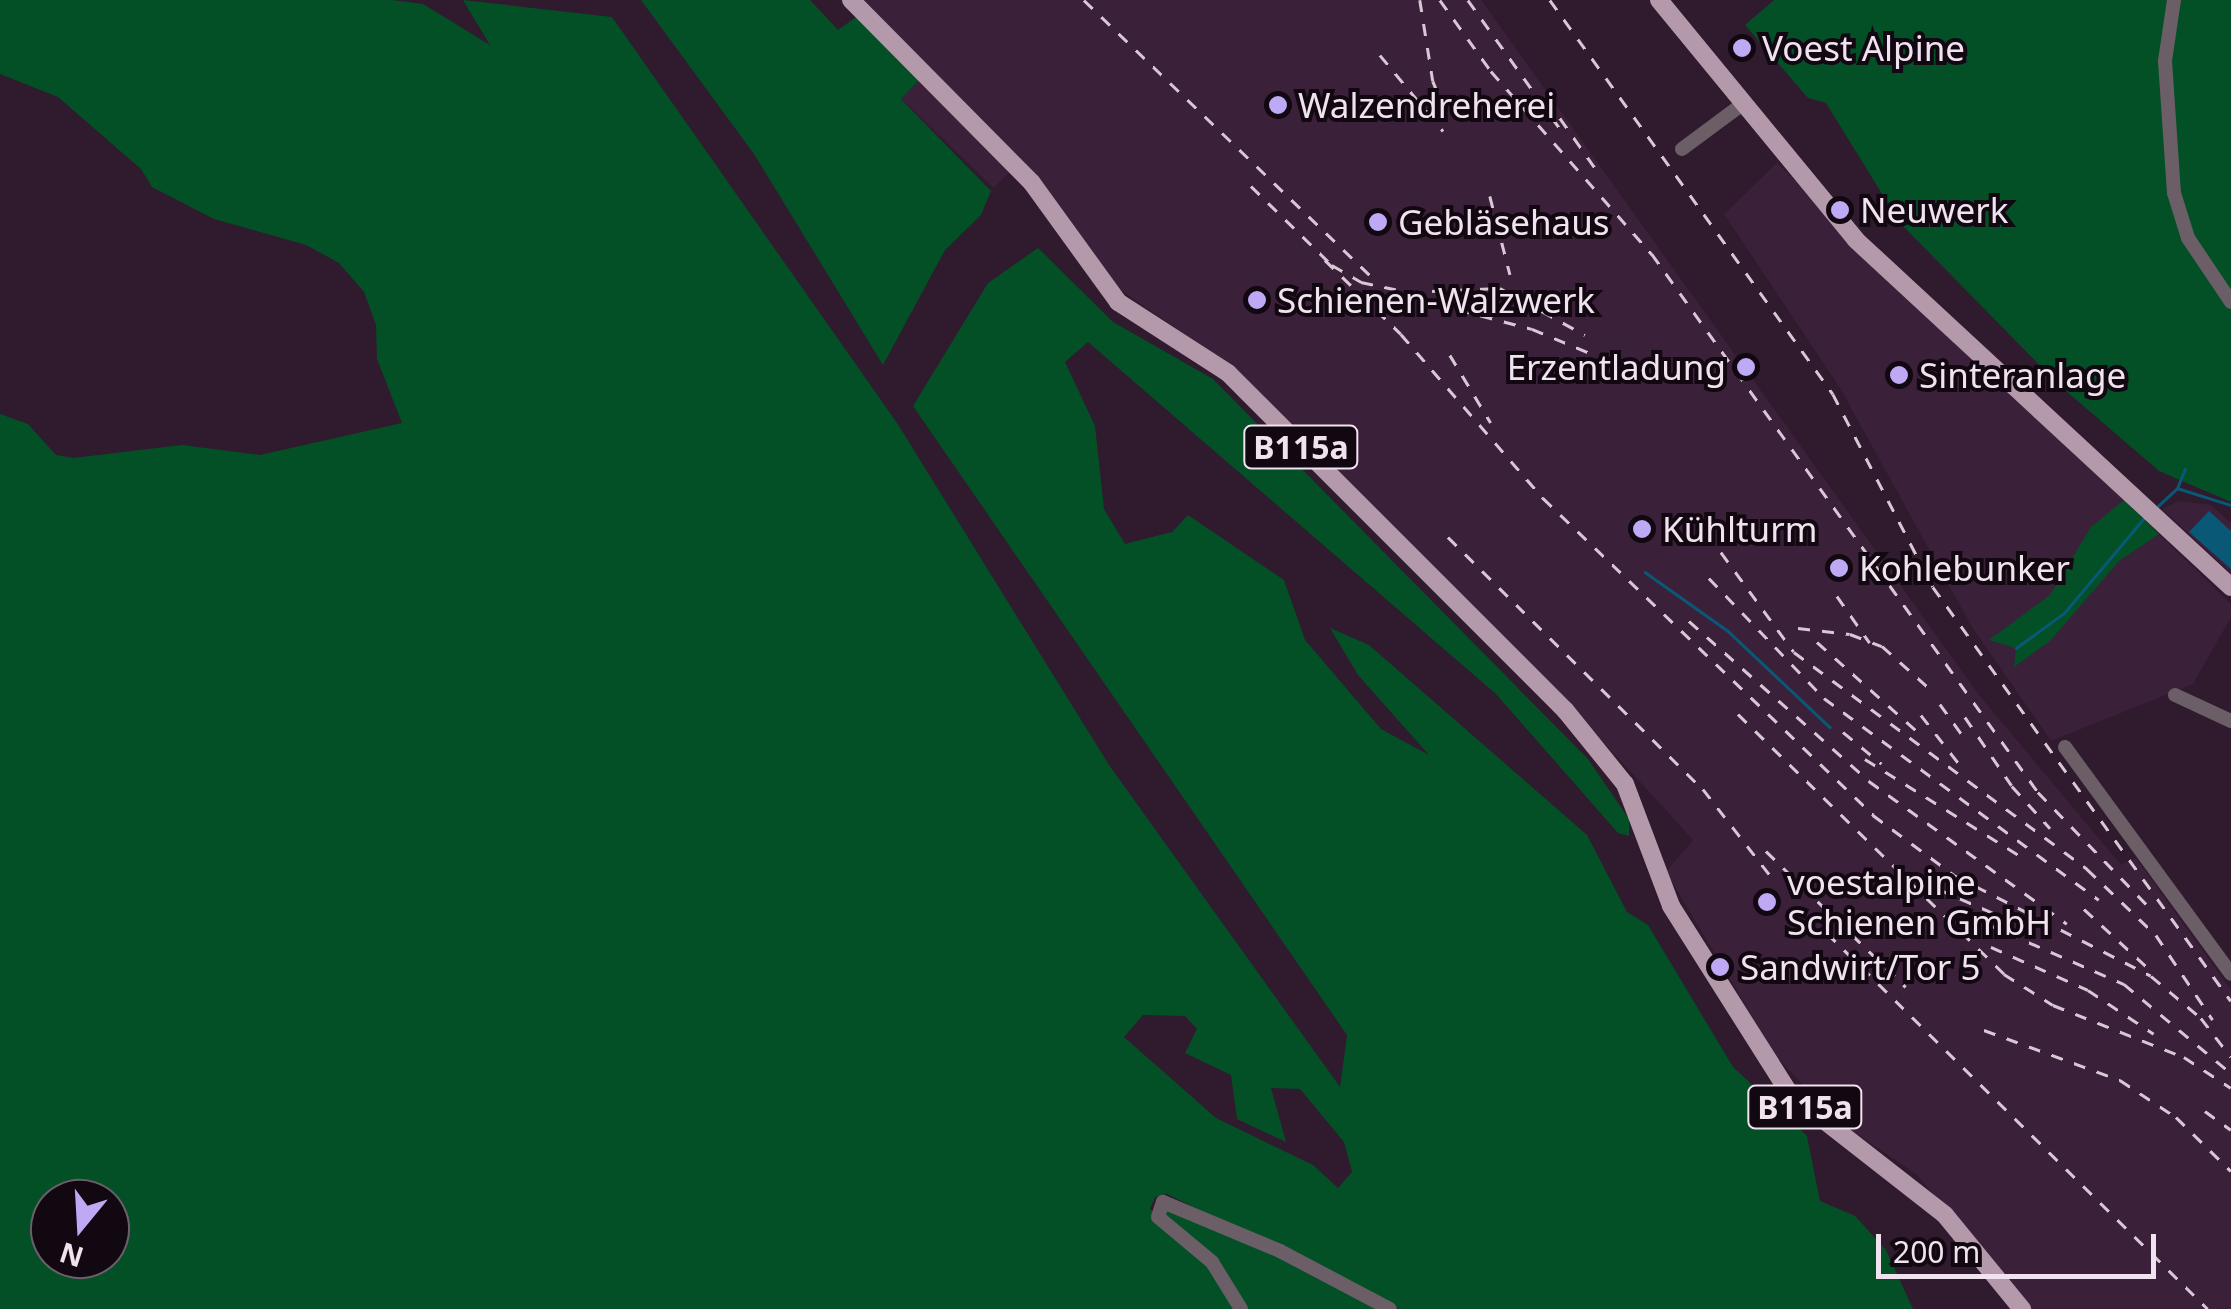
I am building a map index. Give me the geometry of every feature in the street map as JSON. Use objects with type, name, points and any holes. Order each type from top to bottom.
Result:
[{"type":"main road","name":"B115a","points":[[852,0],[1032,182],[1118,302],[1228,372],[1566,710],[1625,784],[1671,906],[1789,1092],[1946,1214],[2022,1309]]},
{"type":"main road","points":[[1659,0],[1856,240],[2231,587]]},
{"type":"street","points":[[2174,0],[2165,61],[2174,193],[2188,238],[2231,302]]},
{"type":"street","points":[[1682,149],[1744,103]]},
{"type":"street","points":[[2175,695],[2231,721]]},
{"type":"street","points":[[2065,747],[2231,974]]},
{"type":"street","points":[[1241,1309],[1212,1262],[1163,1224],[1158,1217],[1163,1202],[1280,1251],[1390,1309]]},
{"type":"shaded area","points":[[858,0],[1481,0],[1979,695],[2121,865],[2136,858],[2231,990],[2231,1309],[2032,1309],[1916,1174],[1835,1119],[1776,1056],[1666,872],[1693,840],[1532,665],[1219,358],[1119,289]]},
{"type":"shaded area","points":[[920,79],[1013,169],[994,188],[901,98]]},
{"type":"shaded area","points":[[1777,163],[2231,604],[2231,617],[2193,684],[2051,741],[1972,627],[1840,388],[1724,214]]},
{"type":"shaded area","points":[[2179,501],[2211,505],[2231,523],[2231,573],[2162,509]]},
{"type":"green space","points":[[0,0],[392,0],[423,4],[490,45],[463,0],[612,17],[897,423],[1109,765],[1340,1087],[1347,1035],[913,406],[988,283],[1038,248],[1113,322],[1213,379],[1588,759],[1629,819],[1629,836],[1618,833],[1496,694],[1088,342],[1065,362],[1095,426],[1104,509],[1125,544],[1172,532],[1188,515],[1284,580],[1305,640],[1381,729],[1429,755],[1358,675],[1330,628],[1369,645],[1587,835],[1627,912],[1648,925],[1733,1067],[1807,1136],[1820,1201],[1855,1216],[1886,1250],[1913,1309],[1400,1309],[1167,1194],[1155,1197],[1150,1209],[1202,1256],[1237,1309],[0,1309],[0,414],[28,424],[56,455],[73,458],[182,445],[260,455],[402,423],[377,359],[376,325],[364,292],[339,263],[306,245],[214,219],[152,187],[141,169],[58,97],[0,74]],"holes":[[[1143,1015],[1185,1016],[1197,1029],[1185,1053],[1231,1075],[1237,1119],[1286,1142],[1271,1088],[1300,1089],[1344,1142],[1352,1172],[1338,1188],[1313,1165],[1216,1118],[1124,1037]]]},
{"type":"green space","points":[[641,0],[810,0],[838,30],[856,17],[920,79],[901,99],[991,191],[981,215],[945,250],[883,365],[754,154]]},
{"type":"green space","points":[[1774,0],[2231,0],[2231,502],[2159,471],[2059,385],[1900,223],[1826,103],[1808,98],[1745,25]]},
{"type":"green space","points":[[2124,500],[2159,534],[2119,561],[2050,641],[2014,667],[2016,648],[1989,640],[2050,595],[2091,527]]},
{"type":"green space","points":[[1167,1210],[1234,1233],[1383,1309],[1245,1309],[1165,1217]]},
{"type":"water","points":[[2209,511],[2231,531],[2231,569],[2189,532]]},
{"type":"waterway","points":[[2178,486],[2185,469]]},
{"type":"waterway","points":[[2158,506],[2177,488],[2231,505]]},
{"type":"waterway","points":[[2016,648],[2064,613],[2144,518]]},
{"type":"waterway","points":[[1645,572],[1728,631],[1830,727]]},
{"type":"railway","points":[[1084,0],[1371,276]]},
{"type":"railway","points":[[1420,0],[1433,81],[1448,118]]},
{"type":"railway","points":[[1440,0],[1491,71],[1652,254],[2038,792],[2146,904]]},
{"type":"railway","points":[[1468,0],[1564,134]]},
{"type":"railway","points":[[1550,0],[1833,394],[1933,587],[2231,1001]]},
{"type":"railway","points":[[1380,55],[1443,131]]},
{"type":"railway","points":[[1560,118],[1600,175]]},
{"type":"railway","points":[[1251,186],[1332,265],[1361,282],[1408,292],[1500,288],[1585,335]]},
{"type":"railway","points":[[1490,196],[1510,274]]},
{"type":"railway","points":[[1325,260],[1401,334],[1543,498],[1873,815],[1954,875],[2151,976],[2201,1018],[2231,1057]]},
{"type":"railway","points":[[1411,297],[1532,329],[1590,353]]},
{"type":"railway","points":[[1450,355],[1491,423]]},
{"type":"railway","points":[[1707,533],[1794,652],[2087,869],[2156,935],[2213,1020]]},
{"type":"railway","points":[[1448,537],[1703,789],[1773,879]]},
{"type":"railway","points":[[1709,578],[1824,698],[2099,900]]},
{"type":"railway","points":[[1837,596],[1870,643]]},
{"type":"railway","points":[[1689,621],[1869,781],[2067,924]]},
{"type":"railway","points":[[1798,628],[1850,634],[1882,646],[1929,688]]},
{"type":"railway","points":[[1817,642],[1917,731]]},
{"type":"railway","points":[[1940,704],[1966,740]]},
{"type":"railway","points":[[1738,714],[2004,974],[2053,1005],[2184,1057],[2231,1088]]},
{"type":"railway","points":[[1921,715],[1960,765]]},
{"type":"railway","points":[[1965,717],[2012,786],[2050,828]]},
{"type":"railway","points":[[1843,732],[1882,764]]},
{"type":"railway","points":[[1865,759],[2022,857]]},
{"type":"railway","points":[[1766,851],[1906,987]]},
{"type":"railway","points":[[1938,889],[2007,919]]},
{"type":"railway","points":[[2084,909],[2146,966]]},
{"type":"railway","points":[[1985,923],[2124,984],[2226,1069]]},
{"type":"railway","points":[[1827,933],[2208,1309]]},
{"type":"railway","points":[[1991,947],[2088,990],[2154,1034]]},
{"type":"railway","points":[[1984,1030],[2120,1080],[2176,1117],[2231,1171]]},
{"type":"railway","points":[[2205,1111],[2231,1130]]},
{"type":"place","name":"Voest Alpine","points":[[1742,48]]},
{"type":"place","name":"Walzendreherei","points":[[1278,105]]},
{"type":"place","name":"Neuwerk","points":[[1840,210]]},
{"type":"place","name":"Gebläsehaus","points":[[1378,222]]},
{"type":"place","name":"Schienen-Walzwerk","points":[[1257,300]]},
{"type":"place","name":"Erzentladung","points":[[1746,367]]},
{"type":"place","name":"Sinteranlage","points":[[1899,375]]},
{"type":"place","name":"Kühlturm","points":[[1642,529]]},
{"type":"place","name":"Kohlebunker","points":[[1839,568]]},
{"type":"place","name":"voestalpine Schienen GmbH","points":[[1767,902]]},
{"type":"place","name":"Sandwirt/Tor 5","points":[[1720,967]]}]
